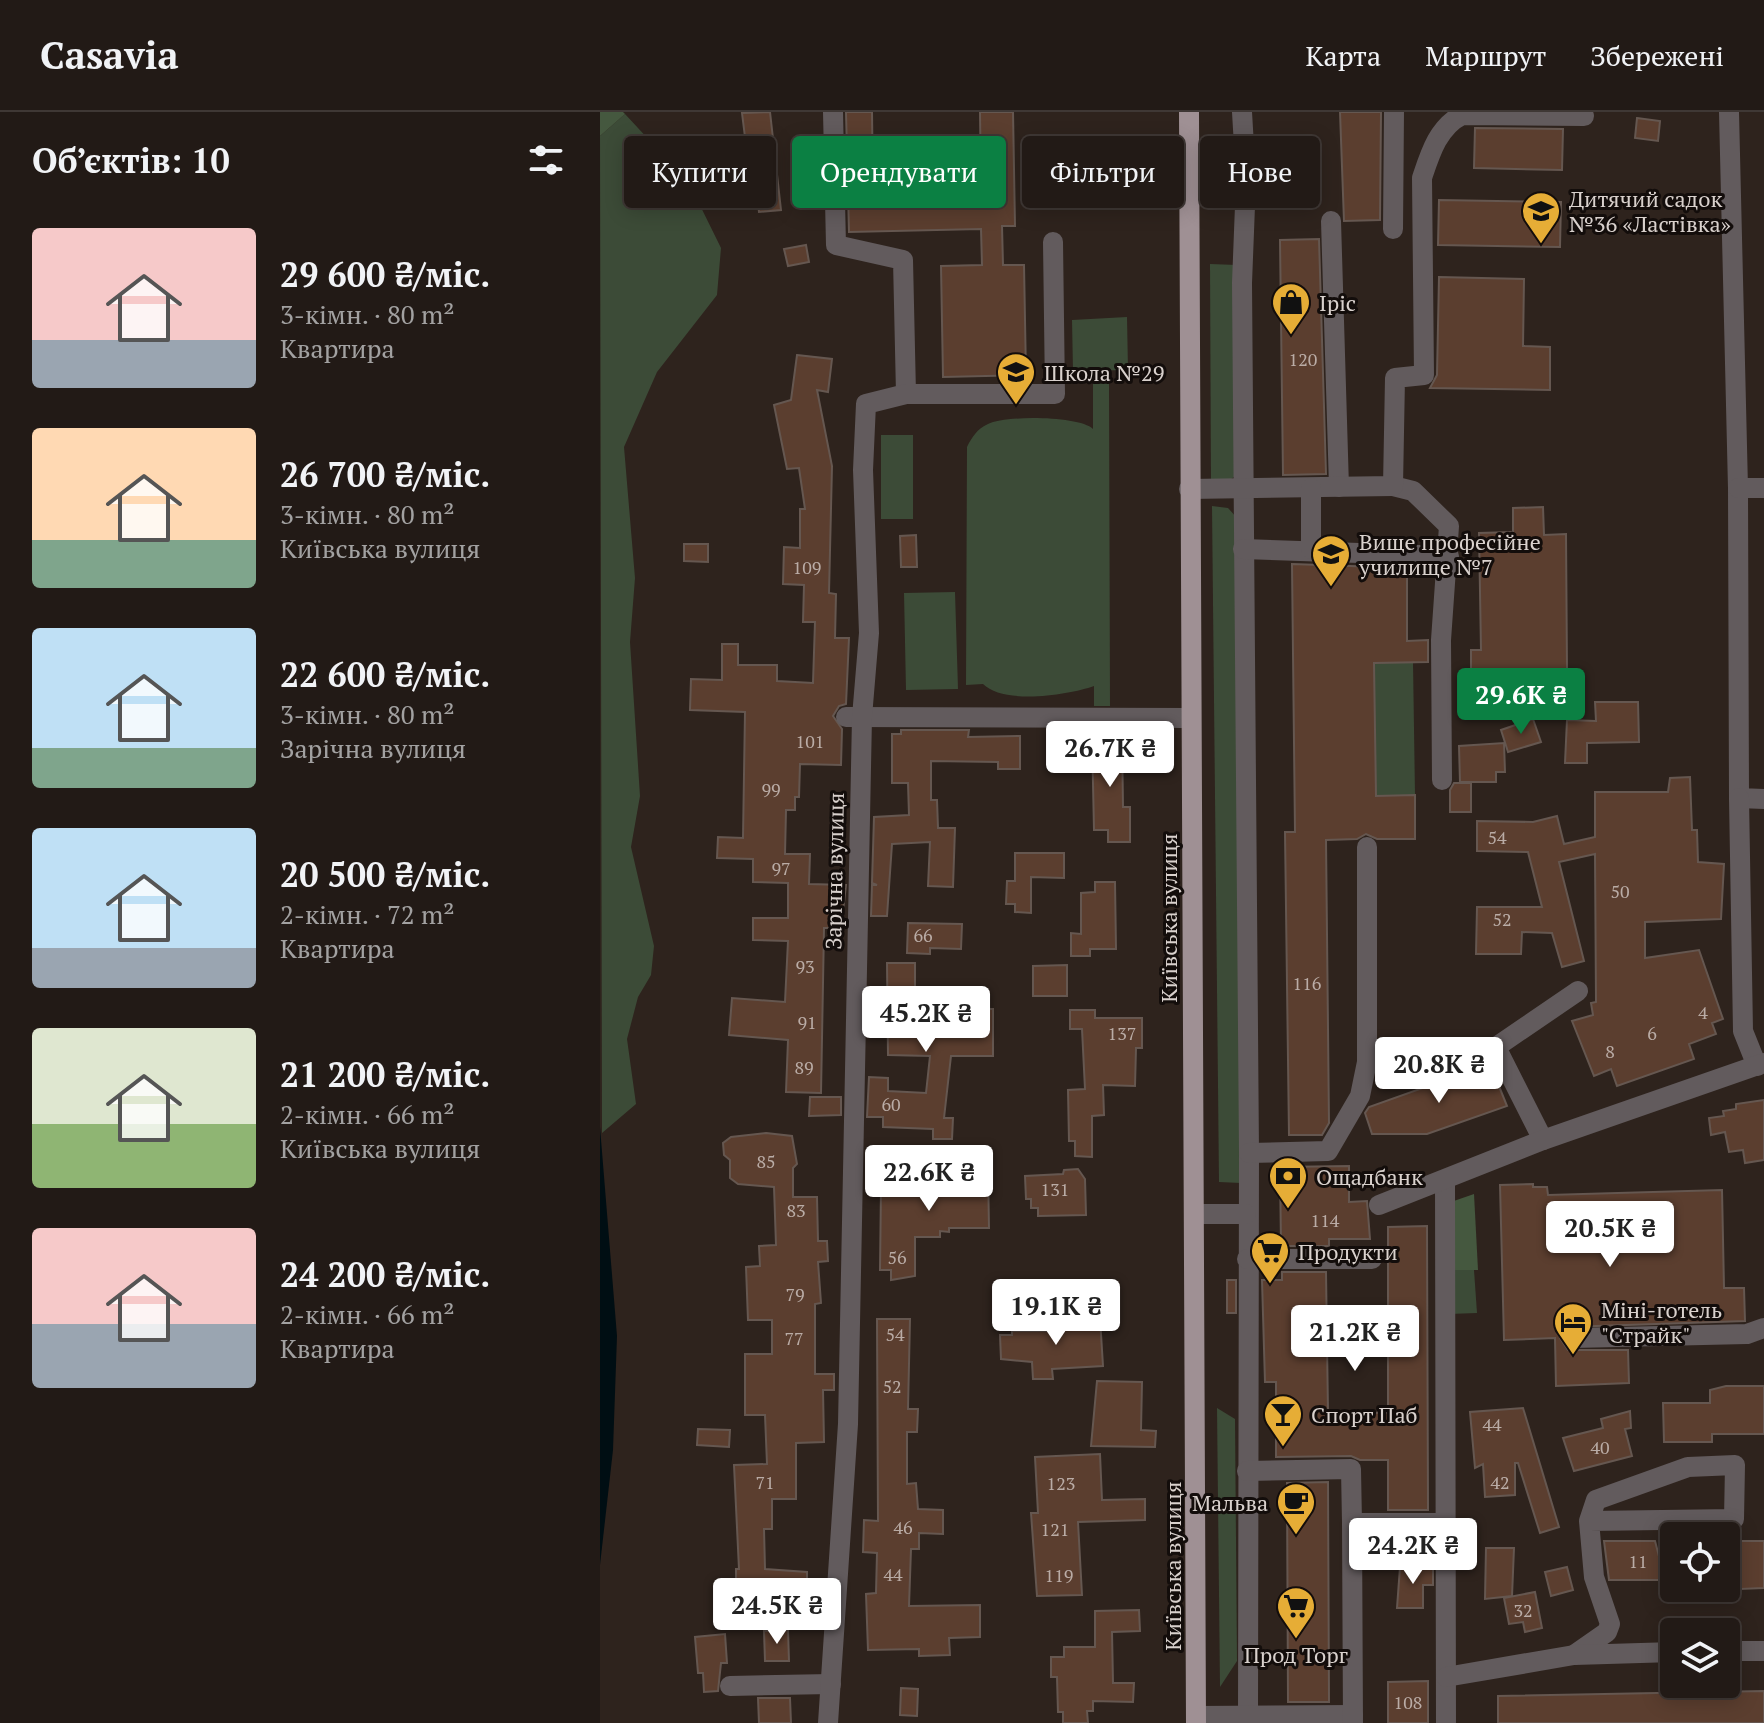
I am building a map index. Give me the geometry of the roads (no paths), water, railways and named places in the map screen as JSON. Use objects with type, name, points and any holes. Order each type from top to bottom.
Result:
[{"type":"main road","name":"Київська вулиця","points":[[1189,112],[1196,1720]]},
{"type":"street","points":[[833,112],[836,245],[903,260],[906,394],[1055,394],[1053,242]]},
{"type":"street","points":[[1242,112],[1246,180],[1243,549],[1249,1153],[1246,1214],[1248,1720]]},
{"type":"street","points":[[1393,229],[1394,112]]},
{"type":"street","points":[[1379,1205],[1445,1182],[1543,1140],[1761,1065],[1743,1031],[1738,488],[1729,112]]},
{"type":"street","points":[[1393,486],[1395,378],[1424,375],[1422,178],[1431,148],[1451,120],[1462,115],[1584,116]]},
{"type":"street","points":[[1331,221],[1339,487]]},
{"type":"street","name":"Зарічна вулиця","points":[[828,1723],[848,1424],[854,717],[869,633],[863,470],[866,404],[906,394]]},
{"type":"street","points":[[1189,489],[1393,486],[1413,491],[1449,526],[1441,640],[1442,780]]},
{"type":"street","points":[[1311,488],[1311,549]]},
{"type":"street","points":[[1738,488],[1764,488]]},
{"type":"street","points":[[1243,549],[1449,556]]},
{"type":"street","points":[[854,717],[1191,718]]},
{"type":"street","points":[[1739,798],[1764,799]]},
{"type":"street","points":[[1249,1153],[1328,1151],[1360,1096],[1367,1062],[1367,847]]},
{"type":"street","points":[[1543,1140],[1496,1047],[1578,991]]},
{"type":"street","points":[[1445,1182],[1446,1723]]},
{"type":"street","points":[[1195,1214],[1246,1214]]},
{"type":"street","points":[[1247,1259],[1372,1259]]},
{"type":"street","points":[[1573,1338],[1747,1334],[1764,1328]]},
{"type":"street","points":[[1574,1655],[1607,1632],[1610,1624],[1594,1577],[1589,1521],[1596,1500],[1688,1467],[1735,1465],[1734,1519],[1589,1521]]},
{"type":"street","points":[[1196,1720],[1353,1719],[1351,1469],[1247,1471]]},
{"type":"street","points":[[1352,1523],[1446,1523]]},
{"type":"street","points":[[1740,1651],[1764,1651]]},
{"type":"street","points":[[1446,1677],[1574,1655],[1660,1652]]},
{"type":"street","points":[[730,1686],[831,1684]]},
{"type":"place","name":"Дитячий садок №36 «Ластівка»","points":[[1541,245]]},
{"type":"place","name":"Іріс","points":[[1291,336]]},
{"type":"place","name":"Школа №29","points":[[1016,406]]},
{"type":"place","name":"Вище професійне училище №7","points":[[1331,588]]},
{"type":"place","name":"Ощадбанк","points":[[1288,1210]]},
{"type":"place","name":"Продукти","points":[[1270,1285]]},
{"type":"place","name":"Міні-готель \"Страйк\"","points":[[1573,1356]]},
{"type":"place","name":"Спорт Паб","points":[[1283,1448]]},
{"type":"place","name":"Мальва","points":[[1296,1536]]},
{"type":"place","name":"Прод Торг","points":[[1296,1640]]}]
